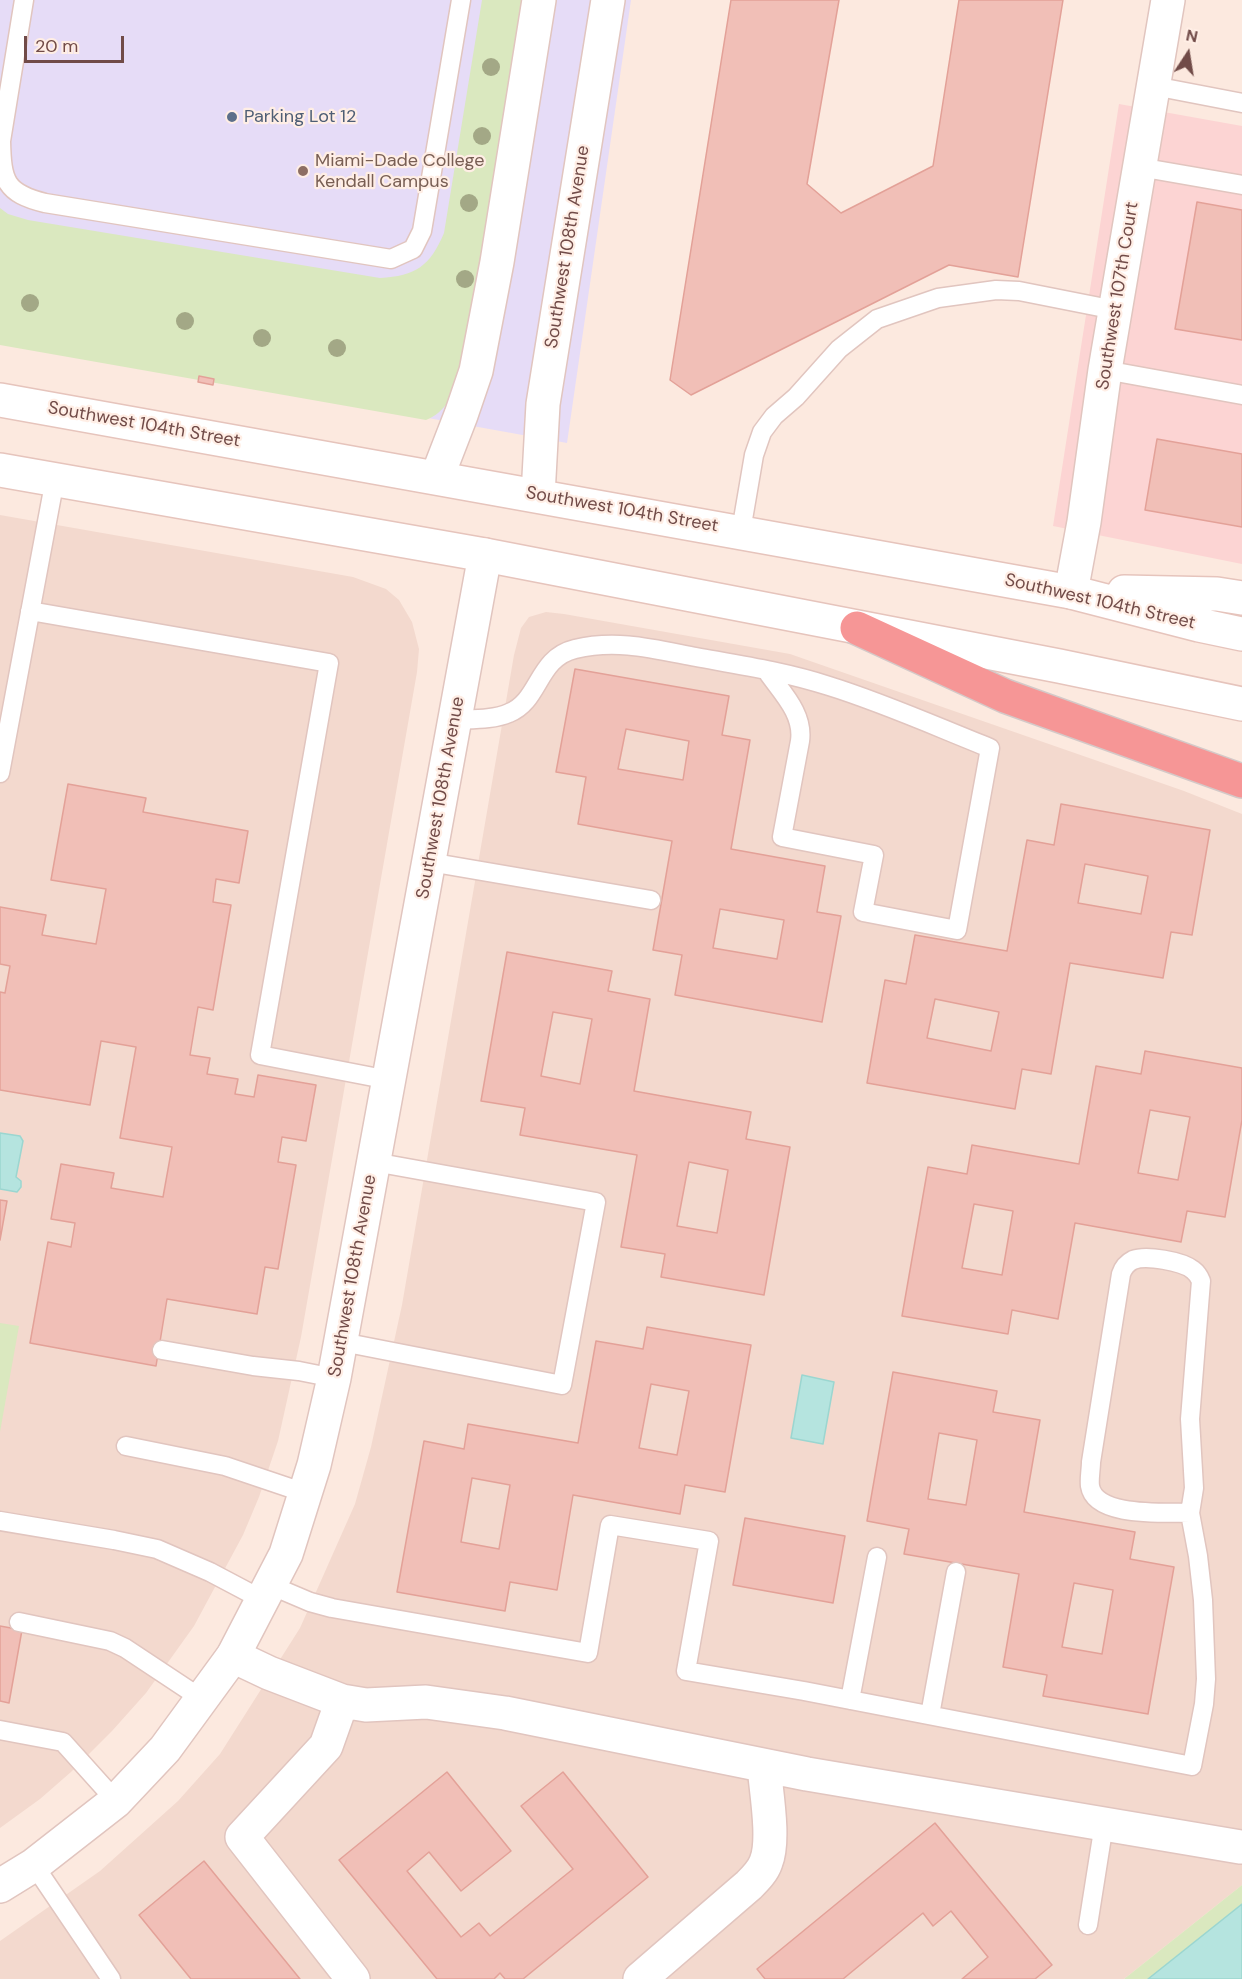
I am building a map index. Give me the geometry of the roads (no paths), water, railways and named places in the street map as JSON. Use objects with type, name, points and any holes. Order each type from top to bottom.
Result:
[{"type":"highway","points":[[857,628],[1005,696],[1242,781]]},
{"type":"street","points":[[436,477],[476,371],[497,262],[539,0]]},
{"type":"street","name":"Southwest 108th Avenue","points":[[538,495],[543,404],[608,0]]},
{"type":"street","name":"Southwest 107th Court","points":[[1071,592],[1084,522],[1105,370],[1168,0]]},
{"type":"street","name":"Southwest 104th Street","points":[[0,400],[741,531],[1071,592],[1242,634]]},
{"type":"street","points":[[0,470],[484,555],[1059,666],[1242,704]]},
{"type":"street","name":"Southwest 108th Avenue","points":[[0,1886],[34,1865],[116,1801],[165,1749],[232,1656],[286,1554],[321,1438],[342,1342],[484,555]]},
{"type":"street","points":[[1071,592],[1217,594],[1242,598]]},
{"type":"street","points":[[232,1656],[342,1701],[366,1706],[426,1702],[493,1712],[764,1766],[1240,1847]]},
{"type":"street","points":[[342,1701],[326,1746],[242,1837],[353,1979]]},
{"type":"street","points":[[640,1979],[749,1885],[767,1861],[770,1833],[764,1766]]},
{"type":"lane","points":[[24,0],[1,141],[2,164],[7,184],[24,198],[391,259],[413,249],[422,231],[461,0]]},
{"type":"lane","points":[[1154,86],[1242,103]]},
{"type":"lane","points":[[1140,167],[1242,185]]},
{"type":"lane","points":[[741,531],[757,444],[762,432],[774,416],[796,397],[839,349],[877,319],[938,298],[996,290],[1018,291],[1115,310]]},
{"type":"lane","points":[[1105,370],[1242,395]]},
{"type":"lane","points":[[0,773],[54,479]]},
{"type":"lane","points":[[30,611],[329,663],[260,1055],[389,1080]]},
{"type":"lane","points":[[455,720],[510,713],[526,700],[542,672],[555,658],[569,650],[604,643],[630,645],[766,670],[830,686],[990,748],[957,930],[863,912],[874,855],[782,837],[801,728],[798,717],[766,670]]},
{"type":"lane","points":[[429,862],[651,900]]},
{"type":"lane","points":[[342,1342],[562,1385],[596,1202],[374,1162]]},
{"type":"lane","points":[[0,1521],[157,1549],[210,1572],[266,1592],[355,1613],[588,1653],[610,1525],[709,1541],[687,1671],[1192,1766],[1204,1704],[1206,1650],[1199,1567],[1190,1512],[1194,1488],[1190,1419],[1201,1281],[1198,1274],[1186,1265],[1153,1258],[1134,1260],[1123,1268],[1118,1284],[1090,1485],[1098,1500],[1116,1509],[1190,1512]]},
{"type":"lane","points":[[162,1350],[334,1378]]},
{"type":"lane","points":[[126,1446],[225,1466],[306,1493]]},
{"type":"lane","points":[[850,1700],[877,1557]]},
{"type":"lane","points":[[930,1715],[956,1572]]},
{"type":"lane","points":[[19,1622],[110,1641],[125,1648],[202,1699]]},
{"type":"lane","points":[[0,1730],[63,1742],[116,1801]]},
{"type":"lane","points":[[1088,1925],[1104,1824]]},
{"type":"lane","points":[[34,1865],[111,1979]]},
{"type":"water","points":[[0,1133],[20,1136],[23,1141],[16,1177],[21,1181],[21,1187],[17,1192],[0,1189]]},
{"type":"water","points":[[802,1375],[834,1382],[823,1444],[791,1438]]},
{"type":"water","points":[[1242,1904],[1242,1979],[1148,1979]]},
{"type":"place","name":"Parking Lot 12","points":[[232,117]]},
{"type":"place","name":"Miami-Dade College Kendall Campus","points":[[303,171]]}]
